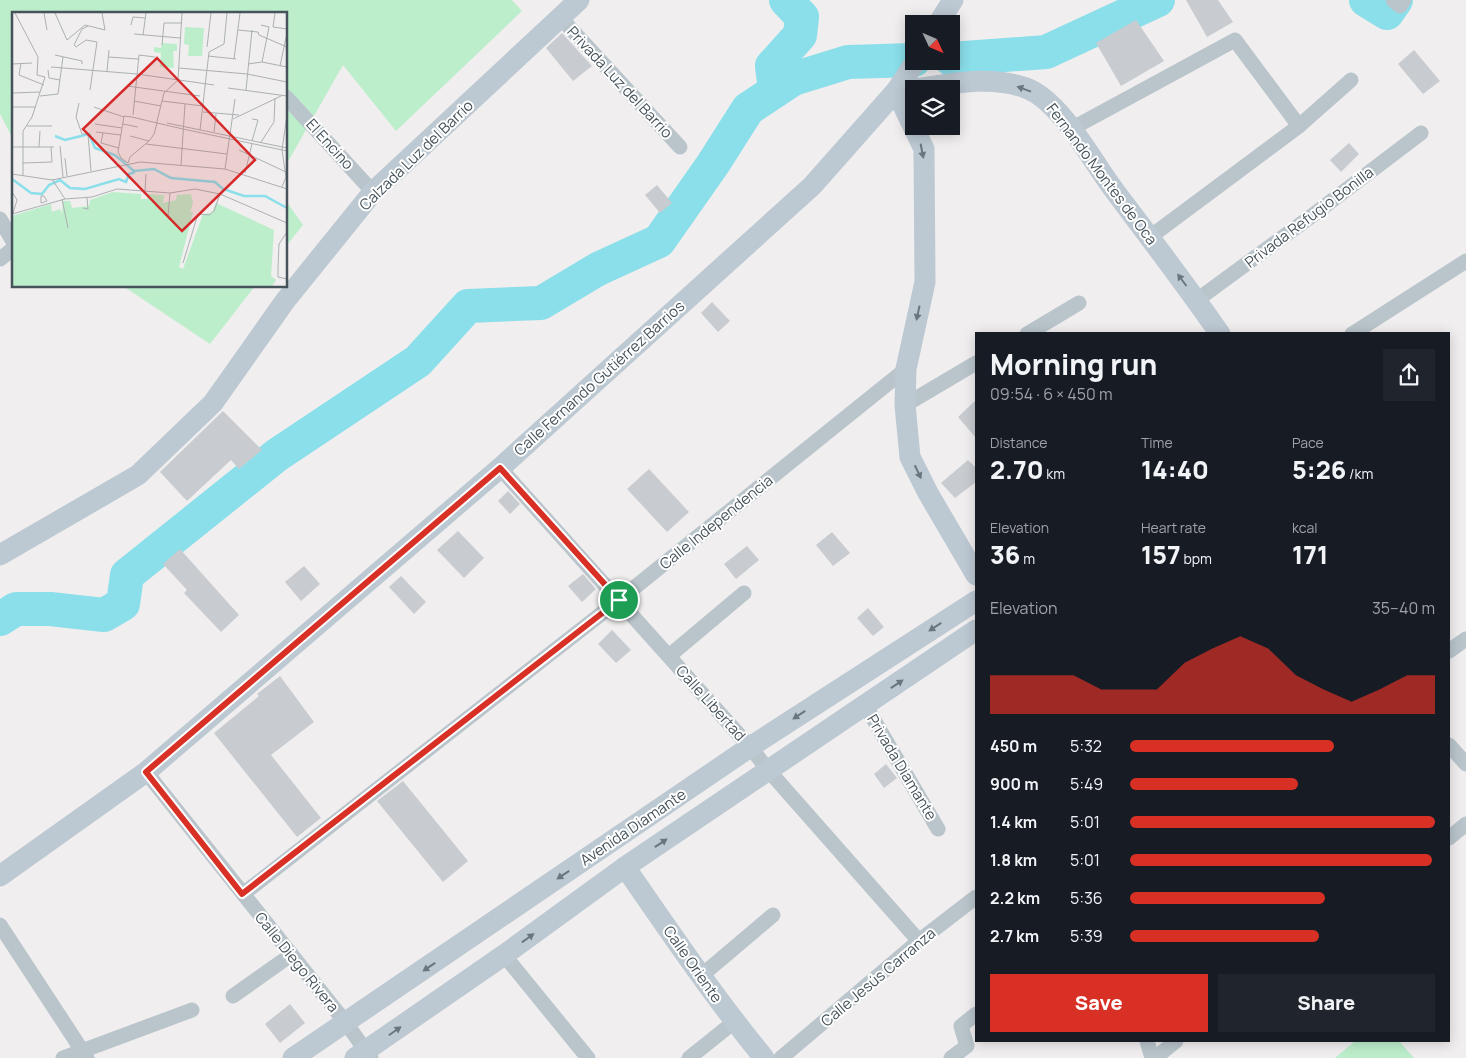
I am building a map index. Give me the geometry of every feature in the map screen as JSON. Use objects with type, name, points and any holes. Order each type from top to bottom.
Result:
[{"type":"main road","name":"Calzada Luz del Barrio","points":[[0,555],[138,475],[213,404],[285,302],[373,192],[580,0]]},
{"type":"main road","points":[[944,15],[953,0]]},
{"type":"main road","name":"Fernando Montes de Oca","points":[[960,83],[981,80],[1009,84],[1027,88],[1044,98],[1071,129],[1219,332]]},
{"type":"main road","name":"Calle Fernando Gutiérrez Barrios","points":[[0,876],[146,772],[500,468],[812,186],[905,92]]},
{"type":"main road","points":[[920,135],[924,150],[925,282],[906,369],[905,405],[910,457],[928,493],[975,573]]},
{"type":"main road","name":"Avenida Diamante","points":[[293,1058],[750,747],[975,602]]},
{"type":"main road","name":"Avenida Diamante","points":[[364,1056],[625,867],[975,631]]},
{"type":"main road","name":"Calle Oriente","points":[[625,867],[734,1022],[764,1058]]},
{"type":"street","points":[[1393,0],[1400,6],[1404,0]]},
{"type":"street","name":"Privada Luz del Barrio","points":[[560,17],[680,147]]},
{"type":"street","points":[[1071,129],[1234,40],[1300,126]]},
{"type":"street","points":[[1150,237],[1300,126],[1351,80]]},
{"type":"street","name":"El Encino","points":[[288,99],[373,192]]},
{"type":"street","name":"Privada Refugio Bonilla","points":[[1196,300],[1313,216],[1421,133]]},
{"type":"street","points":[[0,219],[12,240]]},
{"type":"street","points":[[0,259],[12,250]]},
{"type":"street","points":[[1355,332],[1466,261]]},
{"type":"street","points":[[1030,332],[1079,303]]},
{"type":"street","points":[[905,405],[975,364]]},
{"type":"street","name":"Calle Independencia","points":[[242,894],[619,600],[906,369]]},
{"type":"street","name":"Calle Libertad","points":[[500,468],[750,747],[919,941]]},
{"type":"street","points":[[669,656],[744,593]]},
{"type":"street","points":[[1450,650],[1466,639]]},
{"type":"street","name":"Privada Diamante","points":[[865,705],[938,829]]},
{"type":"street","points":[[1450,746],[1466,764]]},
{"type":"street","name":"Calle Diego Rivera","points":[[146,772],[346,1023],[364,1056]]},
{"type":"street","points":[[1450,837],[1466,824]]},
{"type":"street","name":"Calle Jesús Carranza","points":[[781,1058],[919,941],[975,897]]},
{"type":"street","points":[[701,976],[773,915]]},
{"type":"street","points":[[0,925],[84,1054]]},
{"type":"street","points":[[233,996],[291,955]]},
{"type":"street","points":[[504,955],[588,1058]]},
{"type":"street","points":[[63,1058],[84,1054],[192,1010]]},
{"type":"street","points":[[951,1058],[967,1046],[961,1026],[975,1015]]},
{"type":"street","points":[[689,1058],[734,1022]]},
{"type":"street","points":[[1148,1042],[1153,1058],[1175,1042]]},
{"type":"green space","points":[[0,0],[512,0],[522,11],[396,131],[343,65],[288,161],[288,12],[12,12],[12,137],[0,114]]},
{"type":"green space","points":[[288,204],[303,225],[288,244]]},
{"type":"green space","points":[[126,288],[253,288],[210,344]]},
{"type":"green space","points":[[1354,1042],[1400,1042],[1414,1058],[1335,1058]]},
{"type":"building","points":[[1186,0],[1218,0],[1233,22],[1207,37]]},
{"type":"building","points":[[1136,20],[1164,61],[1121,86],[1096,43]]},
{"type":"building","points":[[562,33],[592,66],[573,81],[546,48]]},
{"type":"building","points":[[1414,50],[1440,81],[1423,94],[1398,64]]},
{"type":"building","points":[[1349,143],[1359,154],[1341,172],[1330,160]]},
{"type":"building","points":[[657,185],[672,203],[660,213],[645,195]]},
{"type":"building","points":[[712,302],[730,321],[718,332],[701,313]]},
{"type":"building","points":[[975,401],[975,437],[958,417]]},
{"type":"building","points":[[223,411],[262,450],[239,469],[231,460],[187,501],[160,472]]},
{"type":"building","points":[[968,460],[975,467],[975,483],[955,498],[941,483]]},
{"type":"building","points":[[649,469],[689,512],[667,532],[627,489]]},
{"type":"building","points":[[508,491],[520,504],[510,514],[498,501]]},
{"type":"building","points":[[458,531],[484,558],[464,578],[437,550]]},
{"type":"building","points":[[832,532],[850,553],[833,566],[816,545]]},
{"type":"building","points":[[747,546],[759,560],[736,579],[724,564]]},
{"type":"building","points":[[180,549],[239,615],[221,632],[184,593],[187,590],[163,564]]},
{"type":"building","points":[[304,566],[320,584],[301,601],[285,582]]},
{"type":"building","points":[[583,574],[596,589],[582,602],[568,586]]},
{"type":"building","points":[[401,576],[426,602],[414,614],[389,587]]},
{"type":"building","points":[[868,608],[884,627],[873,636],[857,618]]},
{"type":"building","points":[[612,630],[631,650],[616,663],[598,644]]},
{"type":"building","points":[[280,676],[314,722],[271,755],[321,818],[297,837],[214,733]]},
{"type":"building","points":[[886,764],[897,778],[884,788],[874,774]]},
{"type":"building","points":[[403,781],[468,861],[443,882],[377,801]]},
{"type":"building","points":[[290,1004],[305,1023],[280,1043],[265,1024]]},
{"type":"waterway","points":[[775,91],[772,66],[800,35],[802,17],[786,0]]},
{"type":"waterway","points":[[960,58],[1046,52],[1158,0]]},
{"type":"waterway","points":[[1366,0],[1387,13],[1396,0]]},
{"type":"waterway","points":[[0,619],[16,609],[50,609],[104,615],[123,604],[127,575],[277,455],[418,361],[468,306],[541,303],[598,269],[659,241],[713,164],[748,109],[793,79],[848,62],[905,60]]},
{"type":"route","points":[[500,468],[619,600],[242,894],[146,772],[500,468]]}]
